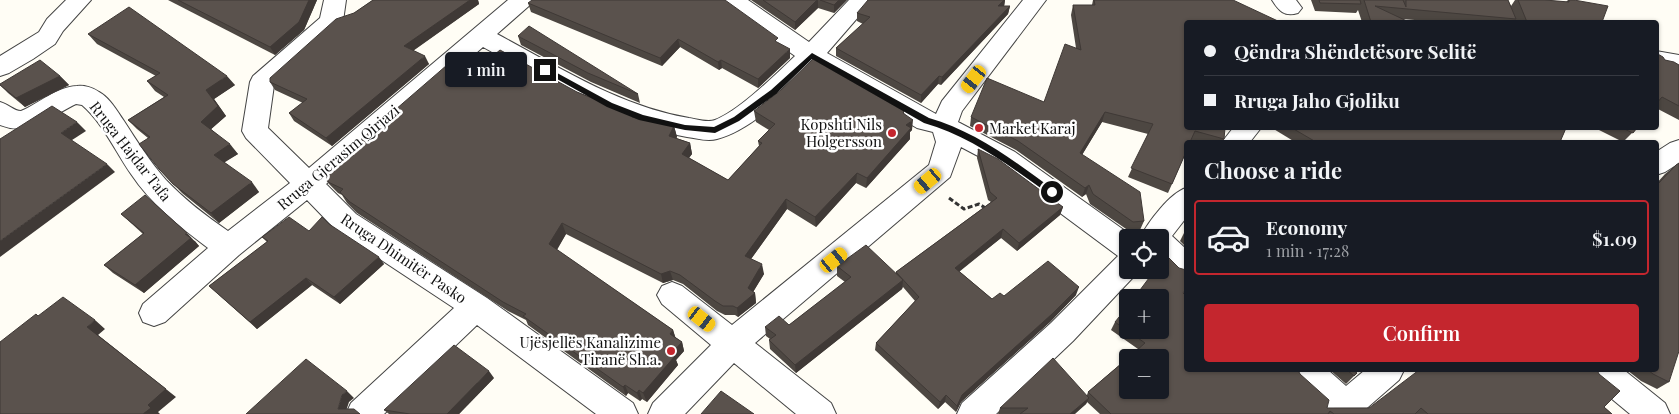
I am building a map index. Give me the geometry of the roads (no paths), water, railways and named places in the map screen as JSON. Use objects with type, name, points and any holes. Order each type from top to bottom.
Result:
[{"type":"street","points":[[0,67],[47,38],[55,26],[80,0]]},
{"type":"street","name":"Rruga Dhimitër Pasko","points":[[335,0],[331,21],[262,82],[255,131],[346,222],[476,307],[622,414]]},
{"type":"street","name":"Rruga Gjerasim Qirjazi","points":[[154,313],[228,246],[309,183],[480,34],[522,0]]},
{"type":"street","points":[[480,34],[610,105],[642,118],[685,128],[715,130],[737,119],[774,92],[812,56],[862,0]]},
{"type":"street","points":[[664,414],[733,343],[941,170],[949,142],[944,126],[951,108],[1036,0]]},
{"type":"street","points":[[750,4],[812,56],[926,121],[944,126],[1006,159],[1119,241]]},
{"type":"street","points":[[1659,60],[1679,64]]},
{"type":"street","name":"Rruga Hajdar Tafa","points":[[0,112],[10,120],[21,121],[31,118],[66,98],[79,95],[87,96],[104,113],[147,177],[172,204],[228,246]]},
{"type":"street","points":[[1237,140],[1246,130]]},
{"type":"street","points":[[1659,163],[1679,150]]},
{"type":"street","points":[[1162,229],[1184,202]]},
{"type":"street","points":[[1169,251],[1184,264]]},
{"type":"street","points":[[974,414],[1062,332],[1119,274]]},
{"type":"street","points":[[672,295],[820,414]]},
{"type":"street","points":[[362,414],[476,307]]},
{"type":"street","points":[[1307,372],[1341,410],[1386,372]]},
{"type":"street","points":[[1602,372],[1654,414]]},
{"type":"place","name":"Market Karaj","points":[[979,128]]},
{"type":"place","name":"Kopshti Nils Holgersson","points":[[892,133]]},
{"type":"place","name":"Ujësjellës Kanalizime Tiranë Sh.a.","points":[[671,351]]}]
